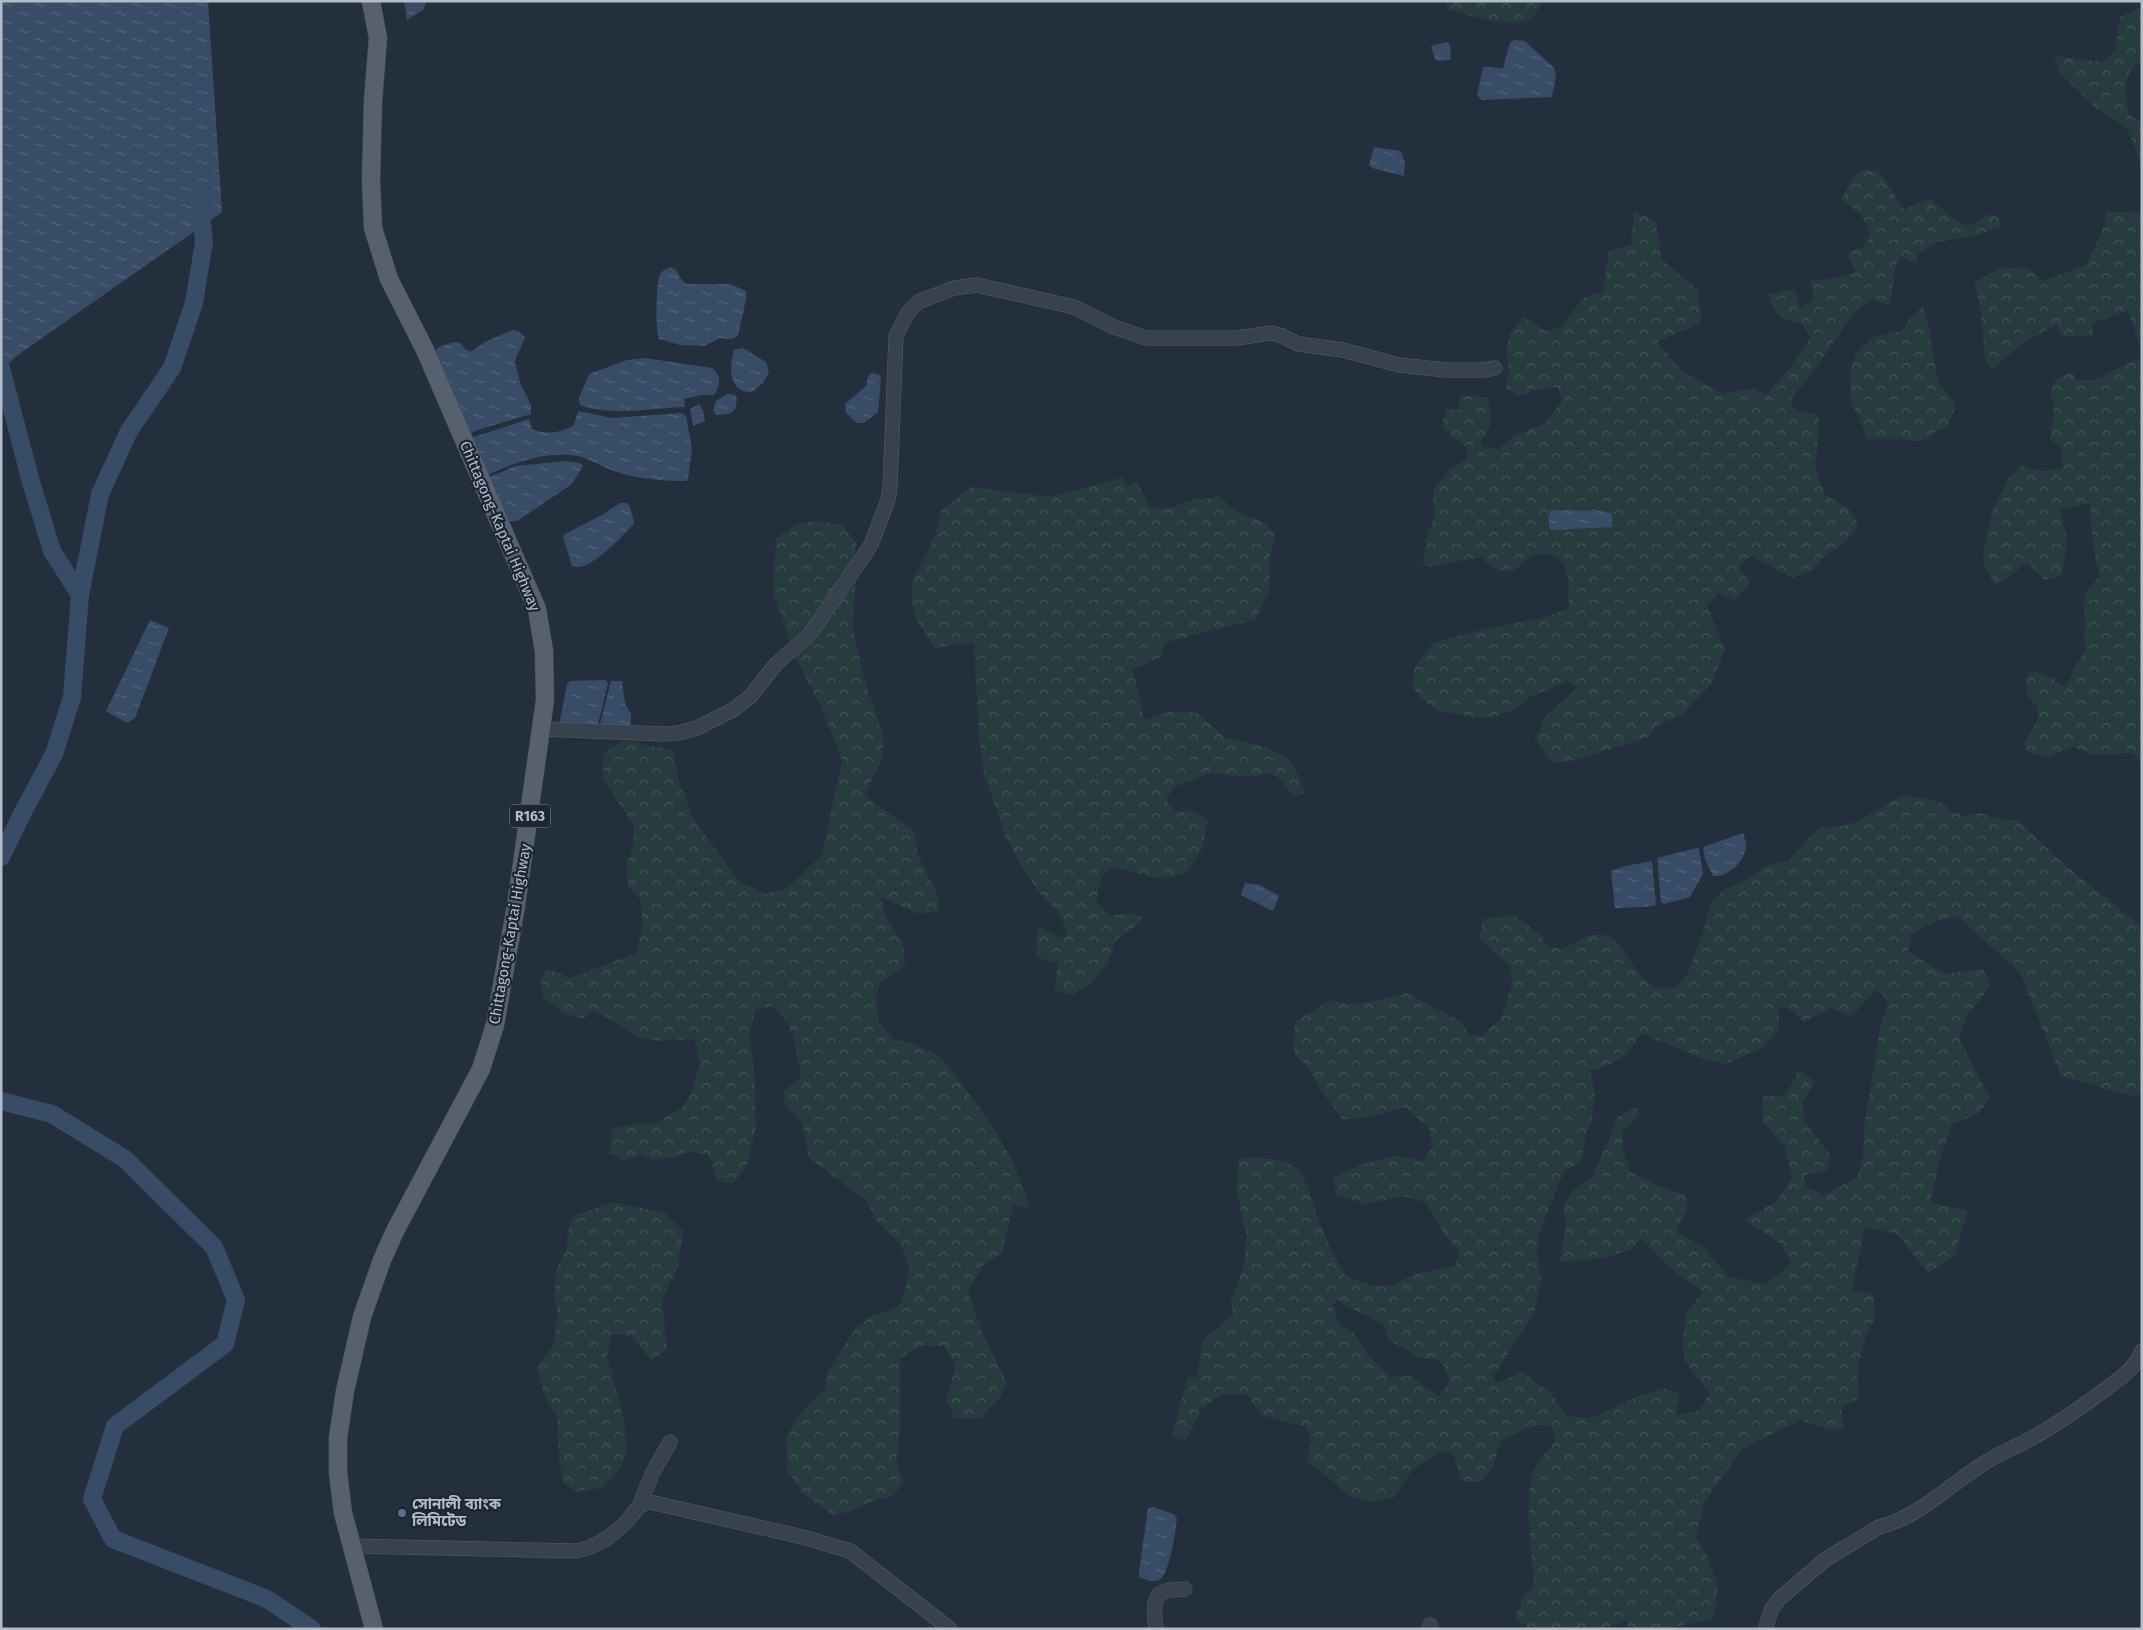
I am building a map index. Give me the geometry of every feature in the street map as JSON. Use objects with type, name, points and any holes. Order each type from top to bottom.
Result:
[{"type":"main road","name":"Chittagong-Kaptai Highway","points":[[371,1],[378,38],[372,140],[372,228],[389,279],[425,350],[537,609],[544,651],[545,700],[516,906],[495,1026],[481,1069],[382,1260],[362,1318],[345,1391],[338,1438],[343,1513],[374,1629]]},
{"type":"street","points":[[541,729],[664,734],[698,728],[733,710],[750,697],[776,664],[810,634],[871,545],[880,522],[890,488],[896,336],[901,323],[911,308],[931,296],[960,286],[977,285],[1074,307],[1114,327],[1152,339],[1186,337],[1237,338],[1271,333],[1280,335],[1298,344],[1343,350],[1399,364],[1446,370],[1483,370],[1495,368]]},
{"type":"street","points":[[1765,1629],[1772,1608],[1779,1599],[1826,1559],[1879,1527],[1889,1525],[1914,1511],[1944,1492],[1983,1463],[2031,1438],[2071,1414],[2128,1372],[2138,1360],[2142,1351]]},
{"type":"street","points":[[352,1546],[577,1551],[598,1545],[609,1538],[627,1521],[639,1506],[653,1472],[670,1442]]},
{"type":"street","points":[[639,1506],[650,1502],[833,1544],[850,1551],[950,1629]]},
{"type":"street","points":[[1156,1629],[1154,1612],[1157,1597],[1166,1591],[1185,1589]]},
{"type":"green space","points":[[1444,1],[1543,1],[1531,19],[1522,23],[1512,23],[1489,20],[1448,9]]},
{"type":"green space","points":[[2141,7],[2142,62],[2131,71],[2128,77],[2126,92],[2128,114],[2142,123],[2142,172],[2127,128],[2096,108],[2061,74],[2054,56],[2101,62],[2115,51],[2120,17]]},
{"type":"green space","points":[[1864,169],[1879,172],[1904,209],[1930,199],[1958,222],[1968,226],[1989,214],[1999,217],[2001,227],[1978,235],[1937,242],[1918,254],[1916,263],[1901,256],[1896,265],[1890,305],[1872,299],[1856,312],[1790,401],[1796,411],[1818,415],[1819,433],[1815,467],[1825,495],[1849,509],[1858,525],[1845,543],[1823,557],[1815,569],[1792,578],[1751,556],[1738,566],[1750,584],[1734,600],[1719,593],[1707,606],[1725,649],[1712,683],[1682,715],[1657,725],[1648,737],[1576,760],[1552,763],[1535,739],[1544,718],[1577,688],[1568,681],[1530,697],[1512,711],[1492,717],[1475,717],[1438,711],[1420,698],[1412,687],[1414,668],[1433,643],[1488,628],[1534,620],[1569,609],[1568,580],[1564,565],[1557,557],[1546,553],[1531,556],[1515,570],[1496,571],[1481,557],[1428,567],[1423,565],[1426,540],[1434,517],[1433,490],[1451,469],[1466,460],[1468,448],[1453,437],[1442,425],[1446,409],[1459,410],[1461,395],[1489,398],[1490,426],[1480,442],[1483,447],[1499,449],[1515,435],[1546,423],[1562,400],[1558,387],[1535,390],[1518,396],[1506,388],[1509,370],[1507,347],[1510,333],[1523,317],[1546,331],[1561,327],[1583,298],[1603,292],[1609,251],[1631,245],[1634,212],[1648,217],[1656,223],[1662,260],[1698,290],[1701,323],[1657,342],[1684,373],[1721,393],[1753,389],[1766,395],[1789,369],[1810,338],[1802,323],[1780,316],[1768,295],[1794,289],[1801,307],[1814,299],[1811,281],[1837,278],[1856,272],[1846,253],[1864,247],[1870,235],[1866,223],[1860,214],[1841,200],[1852,179]]},
{"type":"green space","points":[[2142,210],[2142,352],[2128,311],[2092,323],[2093,336],[2062,336],[2057,325],[2027,340],[1992,369],[1985,361],[1981,309],[1974,283],[1998,269],[2027,268],[2043,281],[2086,265],[2102,231],[2107,211],[2140,213]]},
{"type":"green space","points":[[1922,307],[1928,323],[1938,381],[1956,404],[1948,427],[1916,441],[1867,438],[1851,400],[1850,377],[1855,354],[1873,337],[1902,331],[1911,317]]},
{"type":"green space","points":[[2142,357],[2142,762],[2132,753],[2093,755],[2073,747],[2048,757],[2027,752],[2024,743],[2038,720],[2037,706],[2028,696],[2025,679],[2032,670],[2054,679],[2059,685],[2066,687],[2075,666],[2085,651],[2084,594],[2099,577],[2093,544],[2090,503],[2061,509],[2067,542],[2062,576],[2045,580],[2029,564],[2021,565],[2016,572],[1995,585],[1983,563],[1986,537],[1992,512],[2007,481],[2022,465],[2039,471],[2062,469],[2062,449],[2050,439],[2054,405],[2050,392],[2056,379],[2073,372],[2076,380],[2094,380]]},
{"type":"green space","points":[[1123,477],[1127,486],[1137,482],[1151,509],[1171,508],[1197,498],[1203,500],[1218,496],[1239,513],[1264,522],[1276,535],[1270,556],[1269,592],[1255,620],[1164,643],[1162,657],[1133,669],[1144,720],[1173,711],[1198,713],[1224,737],[1263,746],[1288,758],[1299,776],[1305,793],[1293,796],[1278,777],[1267,773],[1252,777],[1209,773],[1174,787],[1166,800],[1175,811],[1191,811],[1208,820],[1202,849],[1186,873],[1163,878],[1118,869],[1110,870],[1103,875],[1099,886],[1097,904],[1111,916],[1132,913],[1142,917],[1138,924],[1115,941],[1107,965],[1089,985],[1073,995],[1054,990],[1058,963],[1036,957],[1037,931],[1041,928],[1062,938],[1068,934],[1058,912],[1040,894],[1023,869],[1005,835],[984,774],[979,737],[974,643],[935,648],[916,619],[912,605],[912,582],[934,538],[941,511],[971,487],[1051,497]]},
{"type":"green space","points":[[814,521],[843,525],[856,543],[855,598],[852,625],[865,681],[884,738],[882,760],[864,795],[915,832],[917,853],[939,898],[939,911],[919,914],[881,897],[885,916],[903,943],[905,966],[879,984],[876,998],[878,1020],[893,1039],[914,1044],[941,1057],[993,1126],[1013,1162],[1030,1208],[1013,1205],[1002,1253],[984,1264],[968,1292],[982,1332],[1007,1383],[1000,1398],[981,1418],[955,1418],[946,1400],[956,1365],[944,1346],[919,1346],[900,1358],[900,1431],[896,1462],[904,1482],[893,1496],[879,1499],[848,1512],[832,1515],[805,1495],[788,1472],[786,1437],[802,1412],[825,1389],[829,1369],[855,1329],[873,1315],[892,1310],[902,1302],[910,1267],[900,1244],[876,1220],[867,1201],[809,1158],[802,1123],[784,1104],[784,1091],[801,1077],[794,1038],[786,1020],[772,1006],[755,1010],[750,1032],[755,1086],[756,1127],[747,1164],[734,1183],[718,1182],[708,1154],[687,1152],[670,1158],[653,1159],[641,1154],[623,1160],[609,1153],[613,1128],[640,1123],[652,1125],[683,1107],[693,1089],[700,1064],[695,1039],[658,1041],[636,1037],[594,1010],[583,1019],[562,1012],[543,998],[540,979],[547,969],[571,978],[636,953],[643,924],[640,899],[628,887],[627,864],[634,843],[633,825],[603,779],[604,752],[626,740],[674,750],[677,776],[694,820],[740,882],[766,894],[787,888],[822,855],[842,760],[821,707],[795,656],[773,592],[776,538],[796,525]]},
{"type":"green space","points":[[1901,796],[1930,799],[1947,806],[1947,811],[1965,816],[1980,813],[2006,820],[2019,821],[2059,860],[2142,927],[2142,1093],[2131,1096],[2061,1076],[2020,973],[1957,916],[1934,922],[1912,934],[1908,951],[1945,974],[1983,969],[1990,987],[1968,1014],[1959,1039],[1990,1098],[1978,1114],[1952,1124],[1941,1155],[1930,1202],[1968,1211],[1954,1257],[1928,1273],[1897,1234],[1865,1227],[1852,1290],[1874,1294],[1875,1319],[1867,1332],[1857,1370],[1859,1398],[1841,1407],[1844,1429],[1830,1430],[1800,1420],[1742,1449],[1704,1503],[1696,1538],[1707,1555],[1718,1588],[1713,1619],[1663,1629],[1629,1629],[1626,1620],[1604,1629],[1530,1629],[1515,1618],[1524,1594],[1535,1587],[1529,1531],[1530,1487],[1534,1471],[1555,1440],[1551,1426],[1531,1427],[1500,1441],[1493,1467],[1480,1482],[1463,1482],[1453,1455],[1442,1451],[1412,1470],[1394,1498],[1373,1501],[1348,1496],[1333,1481],[1307,1462],[1311,1440],[1306,1426],[1262,1415],[1246,1394],[1224,1394],[1202,1408],[1186,1441],[1172,1436],[1187,1379],[1197,1377],[1201,1347],[1204,1339],[1234,1314],[1230,1302],[1244,1266],[1247,1234],[1243,1223],[1237,1189],[1239,1159],[1260,1158],[1276,1160],[1296,1168],[1308,1187],[1319,1222],[1345,1276],[1374,1286],[1391,1286],[1413,1275],[1455,1266],[1460,1252],[1444,1234],[1426,1203],[1404,1196],[1367,1204],[1336,1195],[1333,1178],[1360,1165],[1394,1156],[1425,1160],[1432,1147],[1430,1130],[1406,1107],[1375,1116],[1343,1120],[1322,1092],[1308,1067],[1294,1054],[1295,1022],[1331,1000],[1349,1004],[1378,1000],[1406,993],[1461,1021],[1469,1035],[1482,1036],[1501,1018],[1512,985],[1510,965],[1479,939],[1483,919],[1515,916],[1539,934],[1547,945],[1561,950],[1585,937],[1599,934],[1609,937],[1617,943],[1646,981],[1659,988],[1676,988],[1687,975],[1702,936],[1711,902],[1725,889],[1745,881],[1768,865],[1788,861],[1819,828],[1841,826],[1859,821]],"holes":[[[1875,991],[1883,994],[1888,1006],[1880,1028],[1864,1129],[1863,1157],[1857,1177],[1825,1195],[1806,1187],[1804,1175],[1826,1171],[1830,1155],[1805,1121],[1802,1103],[1815,1082],[1799,1070],[1785,1096],[1762,1096],[1763,1122],[1785,1147],[1792,1178],[1777,1201],[1745,1220],[1782,1245],[1791,1264],[1765,1284],[1729,1277],[1704,1248],[1676,1230],[1688,1207],[1685,1195],[1661,1187],[1630,1172],[1623,1149],[1622,1132],[1640,1115],[1636,1107],[1617,1118],[1593,1177],[1573,1190],[1563,1206],[1566,1226],[1560,1262],[1602,1258],[1630,1250],[1641,1239],[1680,1277],[1703,1292],[1685,1314],[1683,1346],[1685,1361],[1710,1394],[1699,1410],[1676,1416],[1680,1393],[1663,1388],[1639,1396],[1592,1418],[1566,1416],[1551,1393],[1522,1372],[1497,1383],[1493,1376],[1534,1314],[1541,1279],[1537,1255],[1538,1237],[1563,1172],[1582,1161],[1585,1137],[1592,1120],[1595,1091],[1590,1071],[1608,1065],[1626,1054],[1641,1033],[1701,1058],[1725,1064],[1763,1048],[1778,1030],[1779,1016],[1776,1007],[1789,1008],[1804,1022],[1831,1008],[1852,1016]],[[1338,1299],[1345,1305],[1383,1324],[1389,1340],[1420,1358],[1436,1359],[1444,1366],[1449,1382],[1440,1396],[1427,1389],[1412,1376],[1390,1377],[1368,1355],[1356,1335],[1339,1324],[1332,1306]]]},
{"type":"green space","points":[[613,1202],[665,1213],[683,1231],[678,1267],[662,1300],[667,1349],[651,1360],[631,1335],[612,1335],[607,1355],[625,1425],[626,1454],[620,1469],[601,1488],[576,1492],[563,1482],[559,1458],[557,1416],[545,1397],[537,1366],[553,1346],[558,1314],[554,1294],[557,1269],[566,1250],[569,1227],[574,1216]]},
{"type":"water","points":[[1,1],[208,1],[222,212],[22,352],[1,370]]},
{"type":"water","points":[[404,1],[426,1],[424,9],[407,20]]},
{"type":"water","points":[[1514,40],[1525,41],[1554,68],[1556,76],[1552,97],[1482,100],[1477,95],[1483,67],[1503,68],[1510,43]]},
{"type":"water","points":[[1447,42],[1450,44],[1451,60],[1436,61],[1431,46]]},
{"type":"water","points":[[1374,147],[1401,151],[1405,164],[1404,176],[1372,168],[1369,165]]},
{"type":"water","points":[[670,267],[675,269],[686,284],[730,284],[746,291],[738,336],[732,339],[720,338],[704,346],[680,345],[659,339],[657,295],[659,279],[660,274]]},
{"type":"water","points":[[512,330],[519,331],[525,338],[515,363],[521,385],[531,405],[531,414],[468,433],[434,357],[437,348],[453,342],[461,343],[470,352],[487,341]]},
{"type":"water","points":[[743,348],[766,362],[769,372],[763,383],[752,392],[738,388],[732,377],[731,363],[734,350]]},
{"type":"water","points":[[645,358],[712,368],[717,373],[719,380],[716,392],[714,395],[701,395],[684,399],[685,407],[605,411],[580,405],[579,398],[589,374],[627,360]]},
{"type":"water","points":[[871,373],[878,374],[881,377],[878,412],[864,423],[857,423],[846,413],[845,404],[866,386],[868,376]]},
{"type":"water","points":[[727,394],[734,394],[737,399],[735,410],[729,414],[716,415],[713,410],[716,401]]},
{"type":"water","points":[[699,404],[703,410],[705,421],[693,426],[690,409]]},
{"type":"water","points":[[578,411],[612,418],[682,413],[686,416],[692,449],[688,479],[686,481],[667,481],[631,476],[582,457],[566,455],[543,456],[509,466],[488,475],[471,438],[529,419],[532,429],[543,432],[564,430],[574,425]]},
{"type":"water","points":[[567,461],[580,463],[583,466],[572,484],[517,521],[506,519],[488,480],[490,477],[515,466]]},
{"type":"water","points":[[620,503],[626,503],[630,506],[634,523],[632,526],[595,560],[587,565],[572,566],[563,537],[565,534],[602,515]]},
{"type":"water","points":[[1552,510],[1602,511],[1612,514],[1612,527],[1552,530],[1549,528],[1549,513]]},
{"type":"water","points":[[150,620],[169,628],[135,718],[127,723],[106,711]]},
{"type":"water","points":[[605,680],[608,683],[596,726],[562,723],[560,721],[567,684],[570,681]]},
{"type":"water","points":[[611,681],[622,681],[625,704],[631,714],[631,725],[600,724]]},
{"type":"water","points":[[1743,833],[1746,846],[1740,862],[1730,871],[1719,876],[1713,876],[1705,859],[1703,847]]},
{"type":"water","points":[[1699,849],[1703,874],[1690,897],[1664,904],[1661,902],[1657,858]]},
{"type":"water","points":[[1652,861],[1656,905],[1615,908],[1611,871]]},
{"type":"water","points":[[1245,883],[1260,885],[1279,896],[1273,911],[1241,895]]},
{"type":"water","points":[[1153,1507],[1174,1514],[1177,1519],[1166,1570],[1159,1580],[1154,1581],[1139,1577],[1148,1508]]},
{"type":"waterway","points":[[1,857],[54,754],[72,697],[80,595],[100,494],[129,431],[172,368],[194,303],[204,242],[200,204]]},
{"type":"waterway","points":[[1,368],[31,482],[52,551],[80,595]]},
{"type":"waterway","points":[[1,1101],[52,1114],[125,1159],[214,1247],[236,1300],[225,1344],[115,1426],[92,1499],[113,1539],[267,1599],[312,1629]]},
{"type":"place","name":"সোনালী ব্যাংক লিমিটেড","points":[[402,1513]]}]
